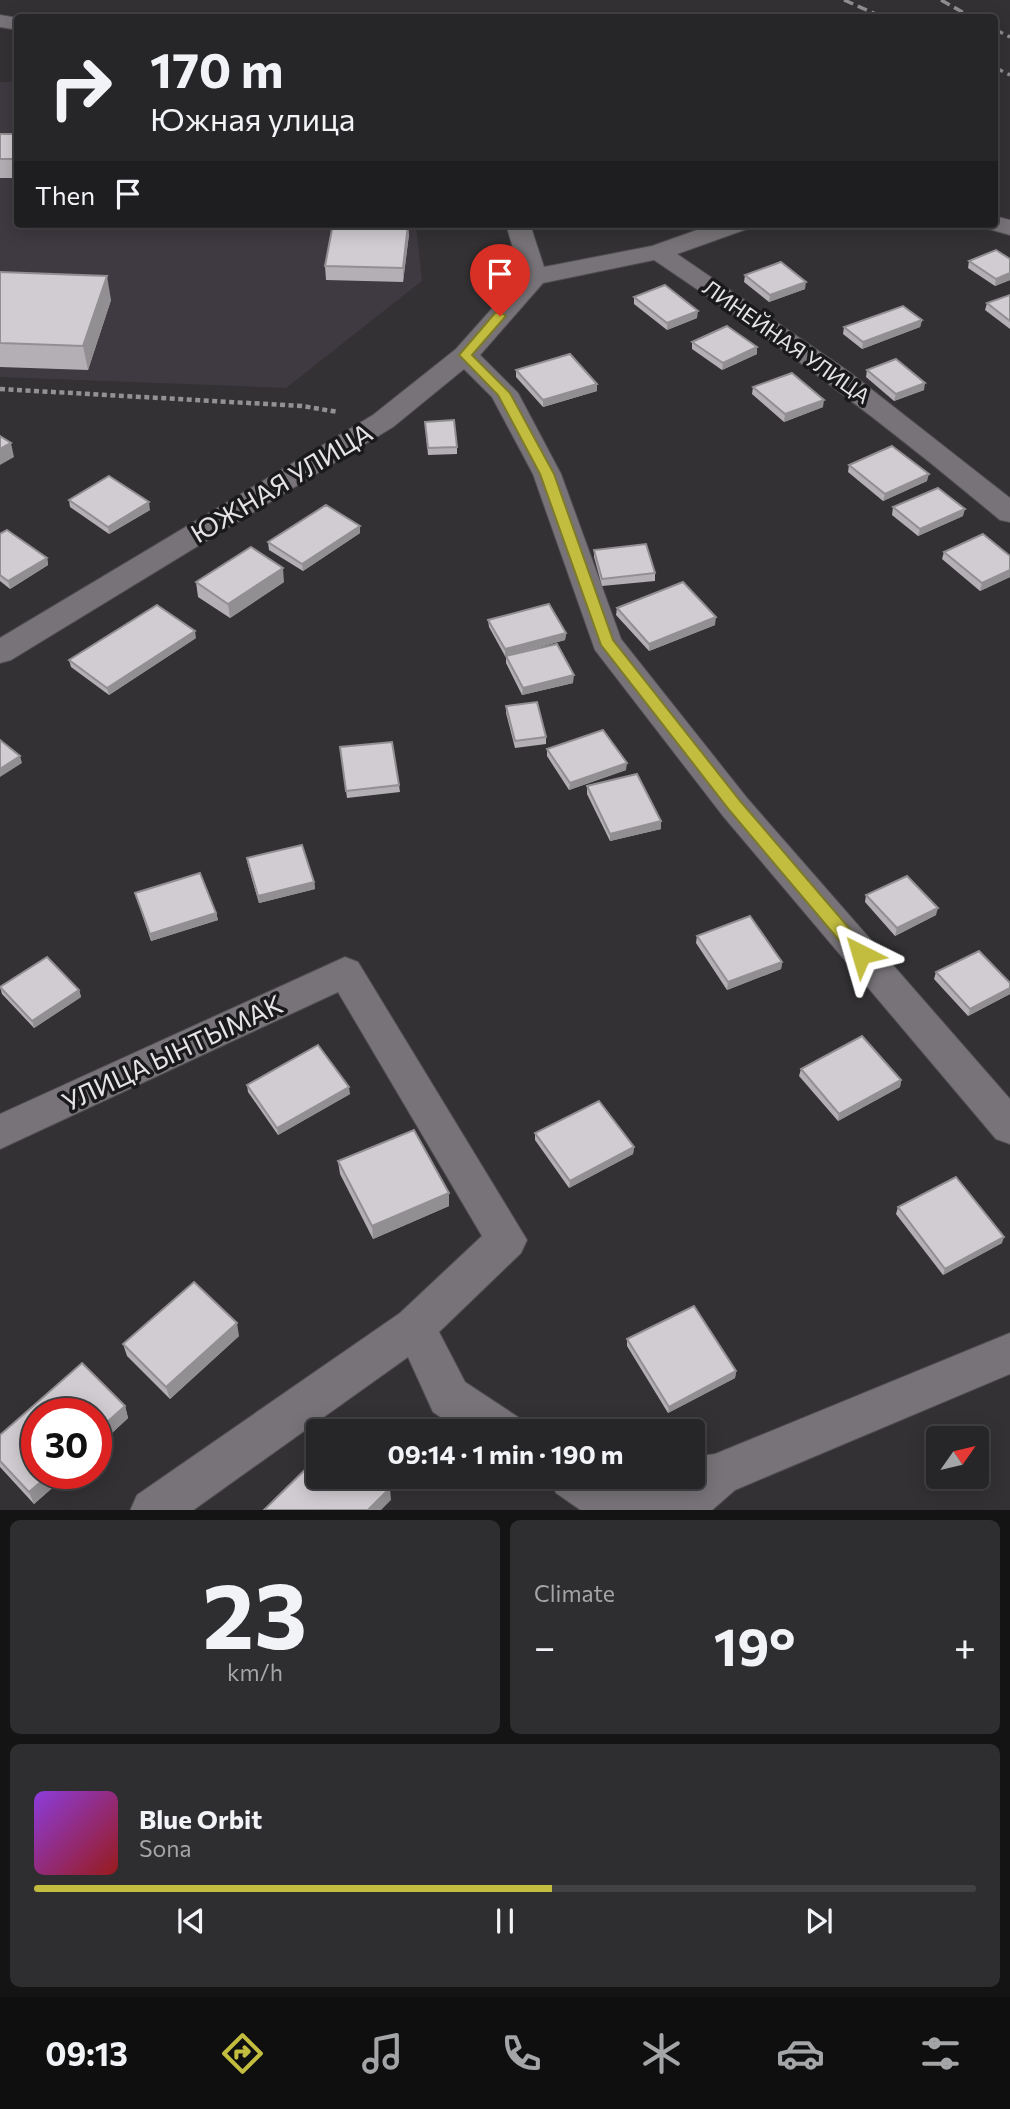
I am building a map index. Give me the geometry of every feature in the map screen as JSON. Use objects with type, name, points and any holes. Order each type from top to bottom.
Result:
[{"type":"street","points":[[519,228],[534,277],[657,252],[726,228]]},
{"type":"street","name":"ЛИНЕЙНАЯ УЛИЦА","points":[[657,252],[738,303],[913,432],[1010,513]]},
{"type":"street","name":"ЮЖНАЯ УЛИЦА","points":[[0,652],[383,421],[465,355],[534,277]]},
{"type":"street","points":[[465,355],[504,393],[547,474],[606,642],[735,807],[1010,1127]]},
{"type":"street","name":"УЛИЦА ЫНТЫМАК","points":[[0,1132],[345,972],[506,1240],[415,1327]]},
{"type":"street","points":[[153,1510],[415,1327],[449,1396],[483,1419]]},
{"type":"street","points":[[705,1477],[719,1474],[1010,1353]]},
{"type":"street","points":[[676,1510],[719,1474]]},
{"type":"street","points":[[590,1489],[605,1499],[651,1489]]},
{"type":"path","points":[[0,389],[302,406],[383,421]]},
{"type":"shaded area","points":[[0,82],[14,82],[14,228],[416,228],[422,281],[286,388],[0,377]]},
{"type":"building","points":[[0,134],[14,134],[14,159],[0,159]]},
{"type":"building","points":[[332,228],[408,228],[403,268],[325,266]]},
{"type":"building","points":[[996,250],[1010,259],[1010,273],[996,279],[969,261]]},
{"type":"building","points":[[781,262],[806,282],[770,295],[745,275]]},
{"type":"building","points":[[0,272],[107,276],[83,346],[0,343]]},
{"type":"building","points":[[665,285],[698,311],[667,323],[634,297]]},
{"type":"building","points":[[1010,295],[1010,321],[987,303]]},
{"type":"building","points":[[903,306],[922,320],[863,342],[844,327]]},
{"type":"building","points":[[727,326],[757,347],[723,363],[692,342]]},
{"type":"building","points":[[570,354],[597,384],[543,400],[516,370]]},
{"type":"building","points":[[896,359],[925,383],[896,394],[867,370]]},
{"type":"building","points":[[792,373],[824,400],[785,414],[753,387]]},
{"type":"building","points":[[454,420],[457,447],[428,448],[425,422]]},
{"type":"building","points":[[0,436],[11,443],[0,449]]},
{"type":"building","points":[[892,446],[929,474],[885,494],[849,465]]},
{"type":"building","points":[[109,476],[149,502],[108,527],[69,500]]},
{"type":"building","points":[[938,488],[965,509],[920,529],[893,507]]},
{"type":"building","points":[[326,505],[360,526],[302,564],[268,542]]},
{"type":"building","points":[[7,530],[47,558],[8,581],[0,575],[0,534]]},
{"type":"building","points":[[983,534],[1010,556],[1010,570],[982,583],[944,552]]},
{"type":"building","points":[[646,544],[655,573],[602,579],[594,550]]},
{"type":"building","points":[[251,547],[283,568],[228,604],[196,582]]},
{"type":"building","points":[[683,582],[716,617],[649,644],[617,608]]},
{"type":"building","points":[[549,604],[566,633],[505,649],[488,620]]},
{"type":"building","points":[[157,605],[195,631],[107,688],[69,660]]},
{"type":"building","points":[[557,644],[574,675],[523,688],[506,656]]},
{"type":"building","points":[[537,702],[546,737],[515,741],[506,706]]},
{"type":"building","points":[[603,730],[627,763],[570,783],[547,749]]},
{"type":"building","points":[[0,740],[20,756],[0,769]]},
{"type":"building","points":[[392,742],[399,785],[346,791],[340,747]]},
{"type":"building","points":[[637,774],[661,821],[610,834],[587,786]]},
{"type":"building","points":[[302,845],[314,882],[258,896],[247,858]]},
{"type":"building","points":[[200,873],[216,913],[150,934],[135,893]]},
{"type":"building","points":[[907,876],[938,908],[897,928],[866,895]]},
{"type":"building","points":[[750,916],[782,962],[728,982],[697,936]]},
{"type":"building","points":[[979,951],[1010,983],[1010,988],[970,1009],[936,972]]},
{"type":"building","points":[[47,957],[79,990],[32,1021],[0,987]]},
{"type":"building","points":[[862,1036],[901,1080],[839,1114],[801,1069]]},
{"type":"building","points":[[318,1045],[349,1087],[277,1128],[247,1085]]},
{"type":"building","points":[[599,1101],[634,1147],[570,1181],[535,1133]]},
{"type":"building","points":[[414,1130],[449,1193],[372,1226],[338,1161]]},
{"type":"building","points":[[956,1177],[1004,1237],[945,1269],[898,1207]]},
{"type":"building","points":[[194,1282],[237,1323],[166,1387],[123,1344]]},
{"type":"building","points":[[694,1306],[736,1371],[669,1407],[627,1339]]},
{"type":"building","points":[[82,1363],[125,1406],[112,1418],[112,1398],[42,1398]]},
{"type":"building","points":[[21,1417],[21,1483],[0,1461],[0,1435]]},
{"type":"building","points":[[306,1469],[306,1489],[389,1489],[368,1510],[264,1510]]},
{"type":"railway","points":[[844,0],[876,14]]},
{"type":"railway","points":[[941,0],[966,14]]},
{"type":"railway","points":[[998,31],[1010,37]]},
{"type":"railway","points":[[998,69],[1010,75]]},
{"type":"route","points":[[500,316],[465,355],[504,393],[547,474],[606,642],[735,807],[861,954]]}]
